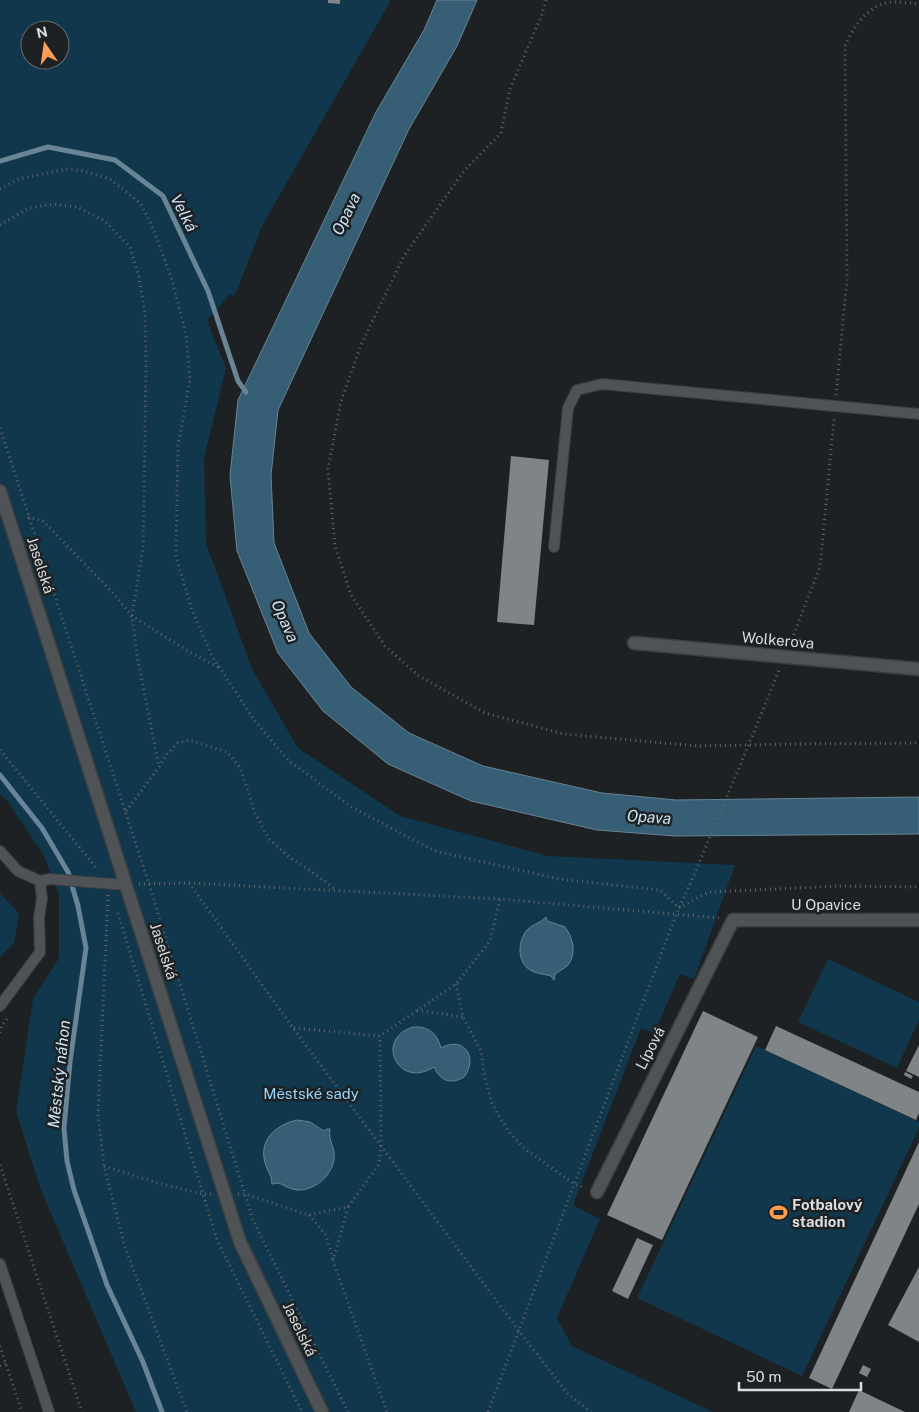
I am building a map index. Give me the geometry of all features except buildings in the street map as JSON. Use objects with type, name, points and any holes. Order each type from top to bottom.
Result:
[{"type":"street","name":"Jaselská","points":[[0,491],[240,1242],[322,1412]]},
{"type":"street","name":"Wolkerova","points":[[634,642],[919,669]]},
{"type":"street","name":"U Opavice","points":[[733,920],[919,920]]},
{"type":"street","name":"Lípová","points":[[597,1192],[733,920]]},
{"type":"lane","points":[[554,547],[568,408],[577,390],[602,384],[919,414]]},
{"type":"lane","points":[[0,851],[18,870],[40,881],[50,879],[126,885]]},
{"type":"lane","points":[[0,1006],[40,952],[39,917],[42,899],[40,881]]},
{"type":"lane","points":[[0,1264],[49,1412]]},
{"type":"path","points":[[546,0],[542,14],[510,89],[500,132],[464,171],[404,256],[361,345],[341,400],[328,469],[335,546],[351,596],[385,646],[419,676],[485,713],[564,734],[698,746],[919,743]]},
{"type":"path","points":[[488,1412],[676,915],[754,732],[820,567],[847,279],[845,46],[851,32],[860,20],[882,4],[891,2],[919,4]]},
{"type":"path","points":[[0,188],[19,179],[66,169],[83,171],[110,179],[140,202],[151,223],[171,277],[186,334],[190,380],[178,445],[176,556],[192,610],[212,656],[254,720],[288,760],[351,807],[435,851],[559,879],[660,890],[679,908]]},
{"type":"path","points":[[0,225],[29,208],[54,204],[77,207],[105,221],[130,247],[139,277],[145,313],[146,369],[143,548],[132,616],[138,661],[160,767]]},
{"type":"path","points":[[0,428],[126,811],[253,1220],[348,1412]]},
{"type":"path","points":[[28,517],[43,521],[113,593],[132,616],[193,654],[220,668]]},
{"type":"path","points":[[126,811],[178,743],[189,740],[227,752],[240,767],[255,813],[269,839],[288,856],[325,881],[336,891]]},
{"type":"path","points":[[0,750],[109,883],[98,1115],[104,1166],[125,1247],[187,1412]]},
{"type":"path","points":[[126,885],[189,883],[500,900],[733,920]]},
{"type":"path","points":[[189,883],[293,1028],[519,1331],[568,1394],[591,1412]]},
{"type":"path","points":[[679,908],[709,892],[841,886],[919,887]]},
{"type":"path","points":[[293,1028],[380,1036],[456,984],[490,941],[500,900]]},
{"type":"path","points":[[456,984],[463,1017],[481,1051],[485,1079],[492,1103],[503,1123],[524,1148],[574,1184],[597,1192]]},
{"type":"path","points":[[417,1010],[463,1017]]},
{"type":"path","points":[[333,1261],[348,1206],[378,1164],[381,1144],[380,1036]]},
{"type":"path","points":[[0,1165],[82,1412]]},
{"type":"path","points":[[104,1166],[154,1182],[203,1194],[246,1194],[309,1215],[326,1235],[333,1261],[388,1412]]},
{"type":"path","points":[[309,1215],[348,1206]]},
{"type":"path","points":[[0,1346],[22,1412]]},
{"type":"path","points":[[0,1366],[6,1363]]},
{"type":"green space","name":"Městské sady","points":[[0,0],[391,0],[262,226],[235,295],[229,295],[207,321],[226,368],[204,458],[206,543],[252,669],[298,748],[400,816],[548,856],[735,865],[694,979],[680,974],[654,1033],[641,1028],[573,1205],[600,1219],[557,1318],[572,1346],[713,1412],[136,1412],[41,1190],[16,1112],[33,999],[59,958],[59,895],[44,856],[8,802],[0,794]]},
{"type":"green space","points":[[0,893],[19,913],[14,943],[0,957]]},
{"type":"green space","points":[[828,959],[919,1002],[919,1020],[897,1068],[798,1022]]},
{"type":"green space","name":"Fotbalový stadion","points":[[756,1046],[919,1122],[919,1128],[802,1376],[637,1298]]},
{"type":"water","name":"Opava","points":[[437,0],[477,0],[457,46],[409,129],[278,410],[271,475],[274,543],[309,633],[351,687],[409,733],[483,766],[602,793],[676,800],[919,797],[919,834],[675,836],[597,830],[471,801],[388,764],[323,711],[278,653],[237,551],[230,476],[238,400],[376,112],[424,30]]},
{"type":"water","points":[[546,917],[547,921],[565,927],[573,946],[571,960],[568,965],[555,974],[554,980],[551,976],[534,972],[527,968],[523,963],[520,952],[521,940],[527,930]]},
{"type":"water","points":[[413,1027],[431,1031],[437,1038],[441,1048],[456,1044],[467,1050],[470,1063],[464,1077],[450,1081],[439,1076],[434,1067],[421,1072],[410,1072],[401,1068],[395,1060],[393,1051],[395,1042],[401,1033]]},
{"type":"water","points":[[297,1120],[310,1122],[324,1131],[330,1129],[330,1138],[334,1152],[333,1165],[326,1177],[316,1185],[303,1190],[290,1188],[279,1183],[272,1184],[264,1157],[266,1142],[275,1130]]},
{"type":"waterway","name":"Velká","points":[[0,161],[48,147],[115,160],[163,196],[208,291],[238,381],[246,392]]},
{"type":"waterway","name":"Městský náhon","points":[[0,775],[42,828],[68,872],[78,906],[86,948],[70,1062],[64,1128],[67,1161],[74,1190],[107,1285],[143,1362],[162,1412]]},
{"type":"place","name":"Fotbalový stadion","points":[[778,1213]]}]
